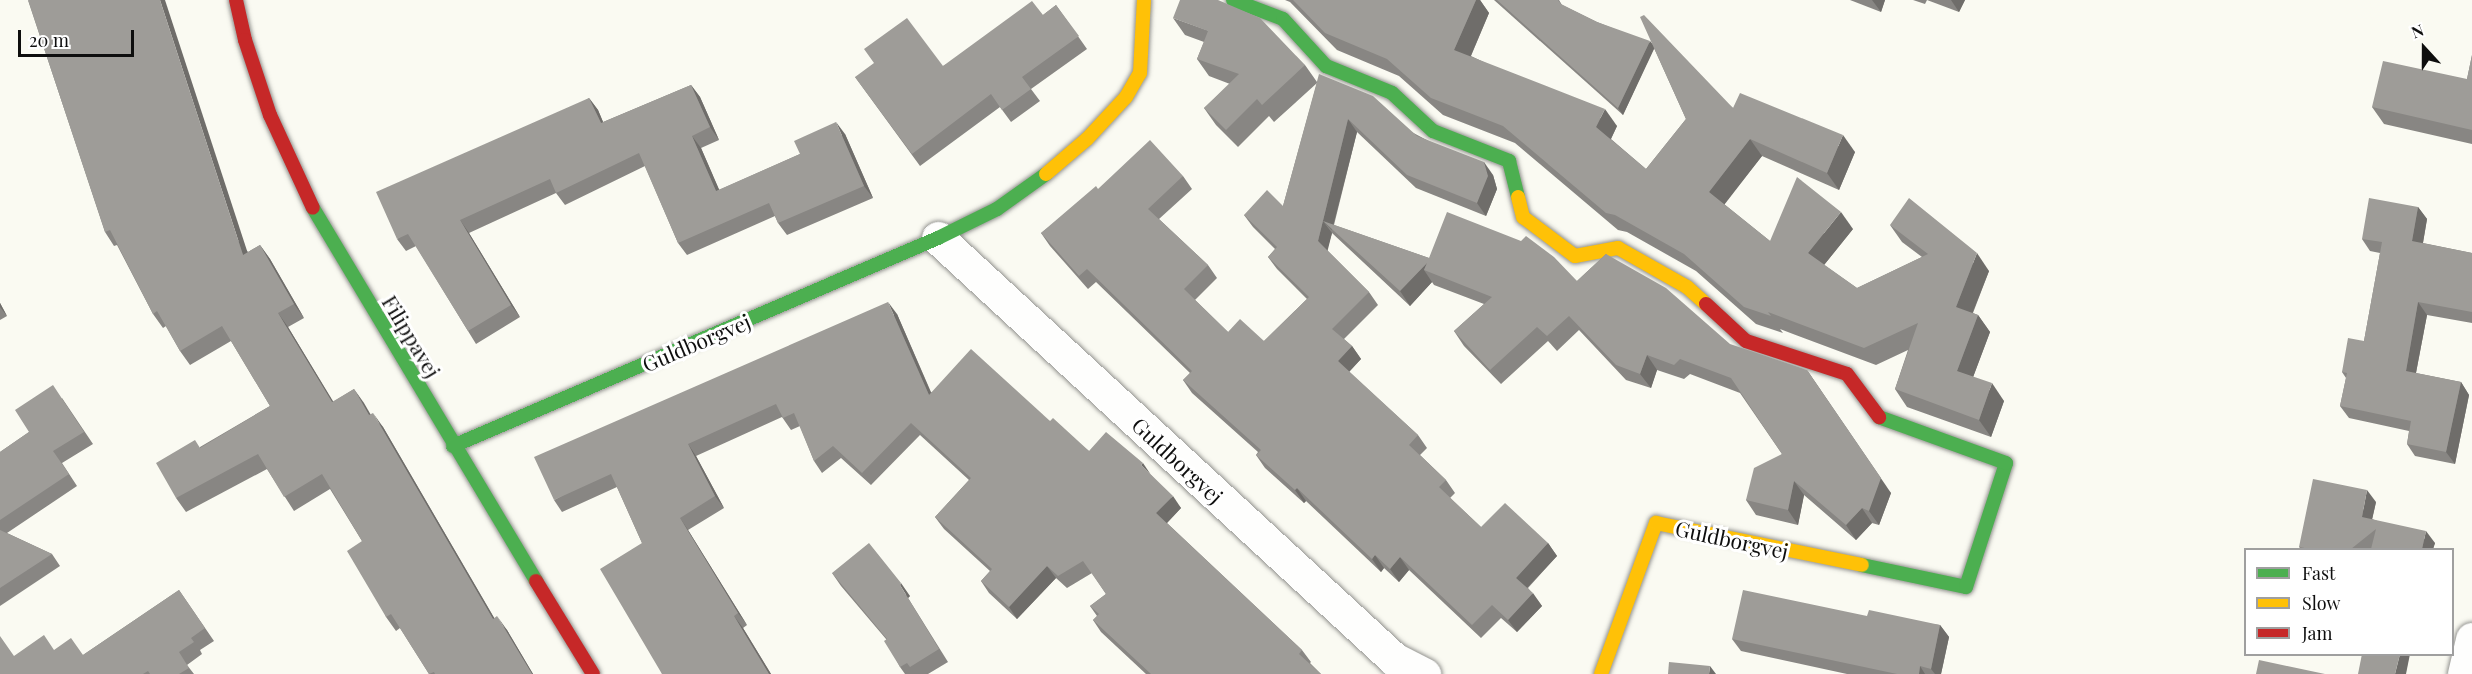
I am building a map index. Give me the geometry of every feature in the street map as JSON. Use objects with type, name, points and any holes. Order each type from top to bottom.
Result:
[{"type":"street","name":"Filippavej","points":[[236,0],[245,40],[270,115],[315,212],[453,446],[594,674]]},
{"type":"street","name":"Guldborgvej","points":[[453,446],[938,238],[997,209],[1043,176],[1088,139],[1126,97],[1140,73],[1144,0]]},
{"type":"street","name":"Guldborgvej","points":[[1233,0],[1283,19],[1326,66],[1392,93],[1433,131],[1509,161],[1523,217],[1575,256],[1618,248],[1686,287],[1746,341],[1847,374],[1878,416],[2006,463],[1966,587],[1656,523],[1601,674]]},
{"type":"street","name":"Guldborgvej","points":[[938,238],[1394,659],[1424,674]]},
{"type":"street","points":[[2464,674],[2472,639]]},
{"type":"building","points":[[28,0],[160,0],[243,255],[260,245],[294,304],[278,313],[332,402],[354,389],[369,415],[373,413],[493,619],[497,616],[532,674],[435,674],[434,672],[429,674],[391,614],[386,617],[347,551],[362,541],[322,474],[284,497],[258,454],[176,498],[156,463],[195,440],[200,448],[270,406],[222,326],[180,351],[157,311],[153,314],[110,230],[105,232]]},
{"type":"building","points":[[1180,0],[1218,0],[1260,18],[1305,65],[1262,105],[1257,99],[1226,130],[1204,108],[1239,74],[1197,59],[1208,31],[1173,18]]},
{"type":"building","points":[[1293,0],[1476,0],[1454,50],[1605,109],[1596,127],[1646,169],[1686,119],[1640,17],[1644,15],[1733,108],[1740,93],[1843,135],[1827,173],[1750,139],[1709,192],[1770,241],[1797,177],[1841,212],[1808,253],[1857,288],[1928,254],[1890,225],[1909,198],[1977,253],[1956,307],[1978,315],[1957,371],[1992,383],[1979,420],[1895,389],[1918,323],[1864,348],[1768,312],[1771,316],[1744,307],[1684,254],[1615,215],[1606,213],[1503,126],[1431,98],[1387,59],[1325,33]]},
{"type":"building","points":[[1497,0],[1558,0],[1561,4],[1597,22],[1650,41],[1618,108]]},
{"type":"building","points":[[1032,1],[1043,15],[1056,5],[1079,36],[1022,77],[1031,89],[1002,110],[991,94],[912,154],[855,77],[874,63],[864,49],[907,18],[943,66]]},
{"type":"building","points":[[2472,55],[2472,130],[2372,107],[2383,61],[2467,79]]},
{"type":"building","points":[[1319,74],[1373,96],[1417,136],[1484,162],[1488,176],[1477,203],[1407,175],[1348,119],[1318,241],[1369,292],[1332,329],[1352,346],[1338,361],[1418,435],[1409,445],[1446,480],[1439,487],[1481,527],[1505,503],[1548,543],[1516,578],[1533,593],[1508,620],[1492,605],[1472,625],[1400,557],[1390,569],[1375,555],[1372,559],[1297,488],[1295,490],[1256,455],[1261,450],[1183,380],[1192,371],[1087,269],[1079,276],[1041,233],[1096,186],[1098,189],[1150,140],[1183,176],[1148,209],[1208,265],[1184,289],[1228,332],[1240,319],[1264,341],[1309,297],[1268,257],[1277,247],[1244,215],[1267,190],[1283,206]]},
{"type":"building","points":[[691,85],[710,127],[692,136],[716,191],[800,154],[794,141],[836,122],[864,186],[778,223],[769,203],[678,243],[639,153],[556,193],[550,179],[460,220],[511,305],[468,331],[408,234],[397,239],[376,192],[589,98],[601,123]]},
{"type":"building","points":[[2369,198],[2418,207],[2412,241],[2472,253],[2472,312],[2418,302],[2406,371],[2461,382],[2446,452],[2407,444],[2411,421],[2340,406],[2347,373],[2342,372],[2348,338],[2364,341],[2382,242],[2362,239]]},
{"type":"building","points":[[1447,212],[1521,241],[1526,236],[1554,257],[1577,281],[1606,254],[1666,288],[1730,344],[1807,370],[1881,478],[1869,511],[1862,508],[1846,525],[1794,481],[1788,510],[1746,500],[1754,468],[1782,454],[1731,378],[1680,359],[1674,365],[1647,355],[1640,374],[1616,365],[1569,316],[1547,336],[1537,327],[1490,370],[1454,331],[1492,297],[1424,270],[1427,263],[1400,291],[1323,221],[1429,258]]},
{"type":"building","points":[[888,302],[929,395],[971,349],[1050,421],[1053,418],[1089,451],[1106,432],[1143,463],[1141,465],[1173,496],[1156,513],[1302,650],[1299,654],[1321,674],[1151,674],[1093,620],[1099,614],[1090,606],[1106,594],[1083,561],[1058,576],[1047,566],[1009,607],[981,581],[992,569],[935,517],[971,478],[911,423],[862,473],[833,446],[814,461],[794,413],[783,418],[776,404],[688,444],[715,496],[680,518],[738,613],[734,616],[769,674],[662,674],[600,569],[642,543],[611,474],[554,500],[534,457]]},
{"type":"building","points":[[53,385],[84,432],[53,451],[69,474],[0,520],[0,452],[29,432],[15,410]]},
{"type":"building","points":[[2313,479],[2367,490],[2362,517],[2426,531],[2422,548],[2371,548],[2376,529],[2352,548],[2299,547]]},
{"type":"building","points":[[0,530],[52,554],[0,588]]},
{"type":"building","points":[[869,543],[901,583],[900,585],[939,649],[910,667],[907,663],[900,667],[884,641],[887,639],[832,573]]},
{"type":"building","points":[[179,590],[205,628],[191,638],[194,642],[179,652],[189,668],[179,674],[150,674],[148,671],[143,674],[0,674],[0,636],[14,656],[44,635],[54,650],[71,638],[83,655]]},
{"type":"building","points":[[1743,590],[1867,616],[1869,610],[1940,625],[1931,669],[1920,666],[1919,674],[1897,674],[1732,639]]},
{"type":"building","points":[[2362,656],[2400,656],[2395,674],[2358,674]]},
{"type":"building","points":[[2259,660],[2325,674],[2256,674]]},
{"type":"building","points":[[1669,662],[1710,666],[1709,674],[1668,674]]},
{"type":"traffic: fast","points":[[1233,0],[1283,19],[1326,66],[1392,93],[1433,131],[1509,161],[1518,197]]},
{"type":"traffic: fast","points":[[453,446],[938,238],[997,209],[1046,174]]},
{"type":"traffic: fast","points":[[313,208],[536,581]]},
{"type":"traffic: fast","points":[[1862,565],[1966,587],[2006,463],[1879,417]]},
{"type":"traffic: slow","points":[[1046,174],[1087,139],[1126,97],[1140,73],[1144,0]]},
{"type":"traffic: slow","points":[[1518,197],[1523,217],[1575,256],[1618,248],[1687,287],[1706,304]]},
{"type":"traffic: slow","points":[[1601,674],[1656,523],[1862,565]]},
{"type":"traffic: jam","points":[[236,0],[245,40],[270,115],[313,208]]},
{"type":"traffic: jam","points":[[1706,304],[1746,341],[1847,374],[1879,417]]},
{"type":"traffic: jam","points":[[536,581],[593,674]]}]
